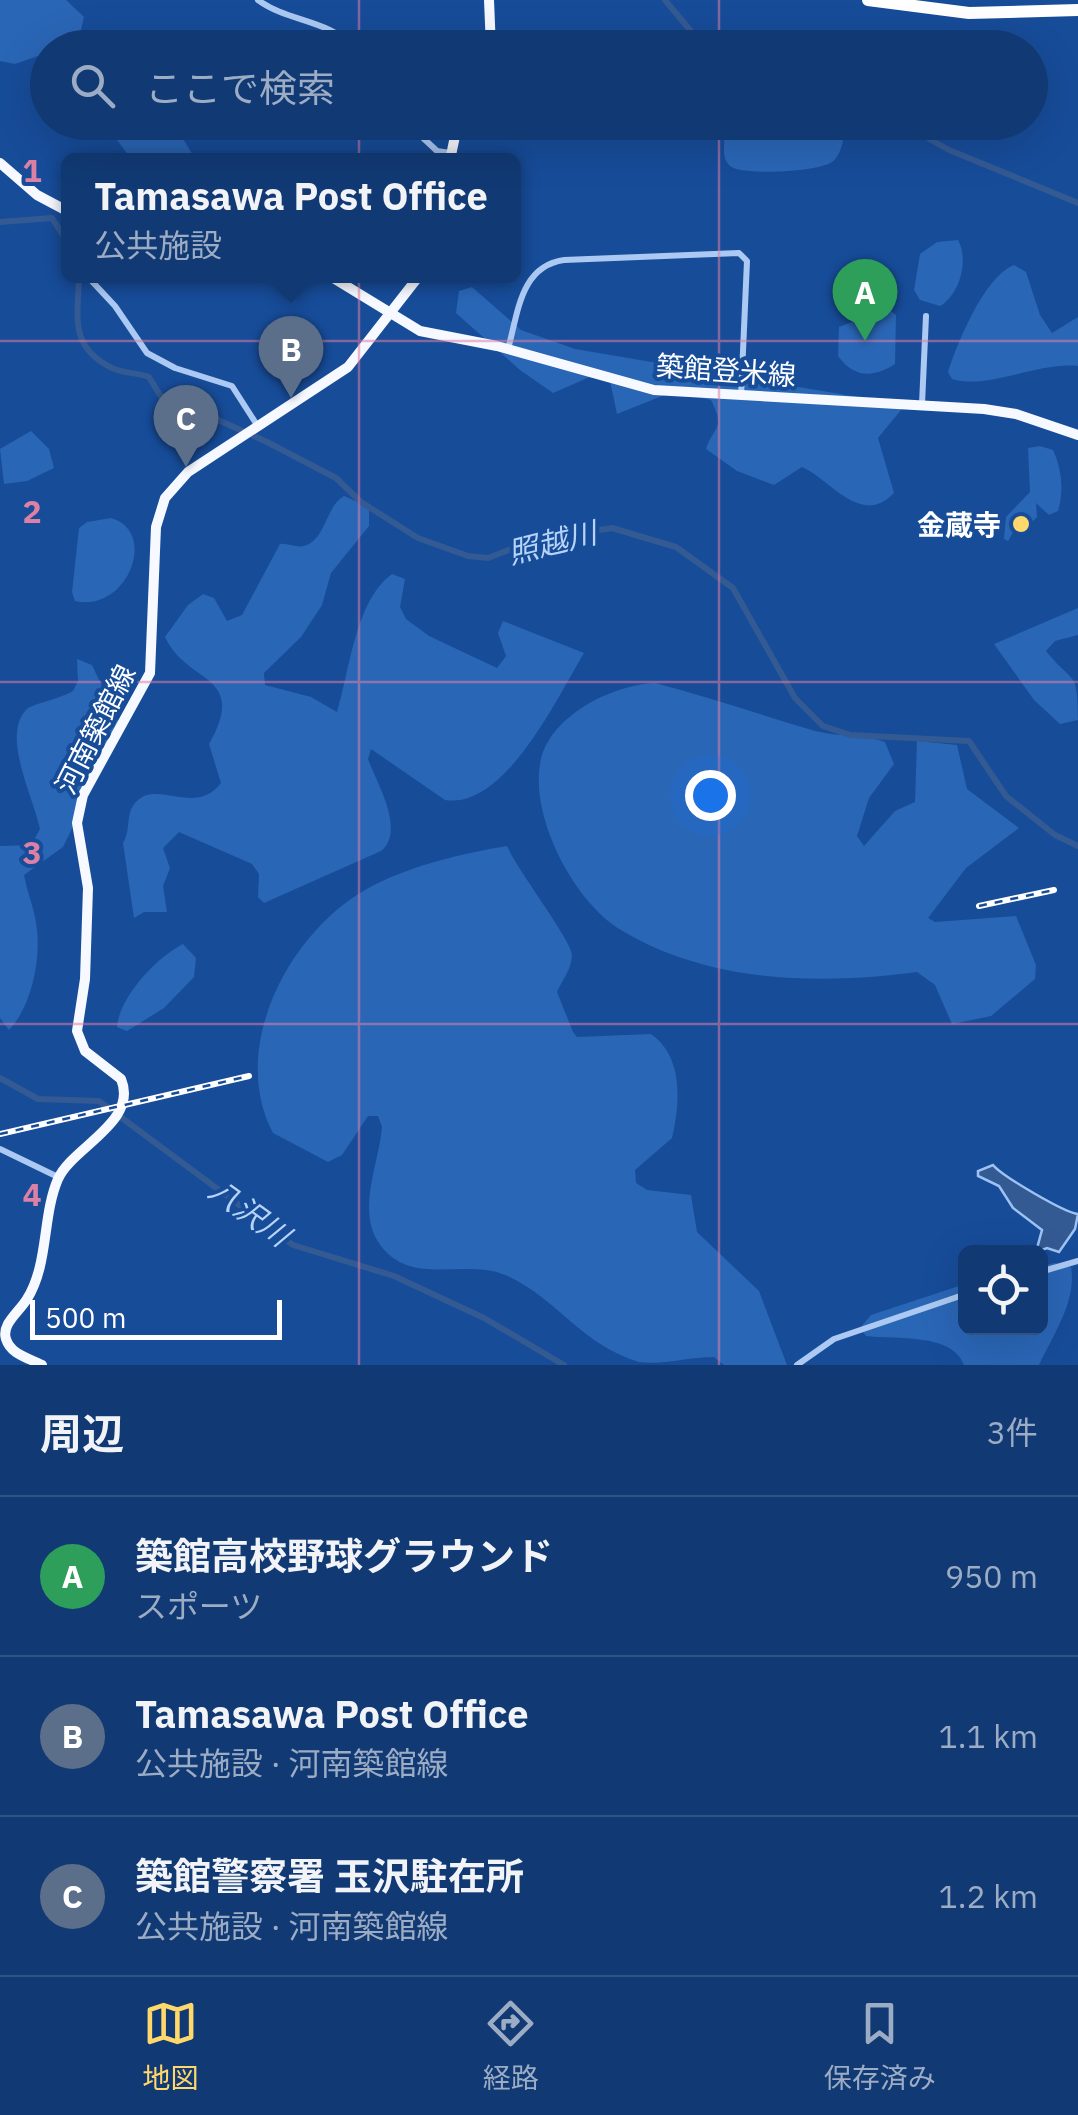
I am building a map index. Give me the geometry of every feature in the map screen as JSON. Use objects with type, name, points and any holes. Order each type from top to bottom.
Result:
[{"type":"highway","points":[[868,0],[969,12],[1078,7]]},
{"type":"highway","points":[[902,0],[1002,8],[1078,7]]},
{"type":"main road","points":[[489,0],[490,30]]},
{"type":"main road","points":[[0,163],[37,195],[61,208]]},
{"type":"main road","name":"築館登米線","points":[[340,283],[420,331],[508,349],[654,390],[922,404],[1016,414],[1078,435]]},
{"type":"main road","name":"河南築館線","points":[[58,1177],[115,1116],[124,1096],[122,1082],[85,1050],[77,1030],[85,980],[88,888],[77,814],[82,795],[150,673],[156,528],[162,504],[188,472],[348,367],[413,283]]},
{"type":"main road","points":[[42,1365],[14,1352],[5,1332],[32,1292],[58,1177]]},
{"type":"street","points":[[258,0],[285,15],[328,30]]},
{"type":"street","points":[[508,349],[526,286],[544,266],[564,260],[740,253],[747,261],[741,396]]},
{"type":"street","points":[[94,283],[148,353],[176,368],[232,386],[256,428]]},
{"type":"street","points":[[922,404],[926,316]]},
{"type":"street","points":[[0,1149],[58,1177]]},
{"type":"street","points":[[1048,1270],[1078,1261]]},
{"type":"street","points":[[797,1365],[834,1339],[958,1297]]},
{"type":"shaded area","points":[[0,0],[66,0],[84,17],[81,30],[30,30],[30,59],[15,64],[0,61]]},
{"type":"shaded area","points":[[117,140],[184,140],[192,153],[127,153]]},
{"type":"shaded area","points":[[724,140],[843,141],[832,162],[796,170],[737,169],[724,156]]},
{"type":"shaded area","points":[[958,240],[963,257],[961,276],[953,293],[940,306],[920,300],[914,290],[920,254],[937,242]]},
{"type":"shaded area","points":[[1014,265],[1026,272],[1040,315],[1052,333],[1078,317],[1078,366],[981,381],[952,379],[948,372],[974,312],[992,283]]},
{"type":"shaded area","points":[[472,287],[521,330],[575,349],[905,405],[878,438],[894,493],[870,505],[846,498],[802,467],[774,485],[737,471],[706,449],[718,422],[711,400],[672,392],[617,414],[610,381],[592,376],[553,393],[520,370],[456,313],[459,291]]},
{"type":"shaded area","points":[[887,308],[896,315],[895,364],[879,372],[857,372],[838,356],[839,327]]},
{"type":"shaded area","points":[[31,431],[49,449],[54,468],[27,481],[4,484],[0,449]]},
{"type":"shaded area","points":[[1028,448],[1053,450],[1058,465],[1058,511],[1049,515],[1036,503],[1037,517],[1033,521],[1023,515],[1008,541],[1004,539],[1006,517],[1030,492]]},
{"type":"shaded area","points":[[344,496],[369,507],[369,526],[331,573],[322,605],[301,637],[264,673],[265,685],[311,697],[337,712],[362,618],[380,586],[392,574],[405,579],[400,607],[406,619],[429,636],[497,668],[506,656],[498,633],[503,621],[584,653],[527,746],[488,787],[467,798],[445,800],[371,749],[368,759],[390,819],[388,842],[381,851],[264,903],[258,897],[259,874],[252,864],[179,832],[163,848],[170,868],[163,886],[167,912],[144,912],[134,918],[123,843],[134,805],[147,795],[200,797],[221,783],[209,744],[222,704],[218,692],[175,652],[165,637],[188,605],[203,594],[214,598],[227,621],[242,615],[280,544],[311,543]]},
{"type":"shaded area","points":[[111,518],[125,526],[133,539],[130,569],[122,584],[109,595],[93,601],[75,601],[72,592],[79,528],[87,522]]},
{"type":"shaded area","points":[[1078,608],[1078,635],[1055,641],[1046,651],[1072,679],[1077,692],[1078,720],[1060,724],[1034,700],[994,644]]},
{"type":"shaded area","points":[[77,659],[92,665],[118,721],[117,737],[63,847],[24,875],[38,936],[36,965],[24,1008],[9,1030],[0,1018],[0,846],[31,845],[40,829],[17,748],[17,732],[28,708],[73,691],[78,681]]},
{"type":"shaded area","points":[[655,683],[815,731],[885,742],[894,764],[869,798],[857,836],[864,846],[895,811],[915,802],[917,741],[957,745],[967,789],[1019,828],[966,868],[928,918],[935,922],[1016,916],[1036,965],[1035,979],[991,1016],[952,1024],[935,985],[917,972],[803,978],[727,970],[655,948],[604,917],[572,878],[548,830],[541,805],[541,759],[557,729],[586,705],[621,690]]},
{"type":"shaded area","points":[[507,846],[570,947],[570,965],[557,992],[573,1032],[577,1037],[651,1034],[662,1044],[674,1068],[678,1096],[672,1138],[635,1170],[636,1183],[647,1190],[691,1195],[697,1232],[759,1291],[787,1365],[724,1365],[714,1357],[639,1362],[601,1344],[539,1295],[505,1275],[408,1265],[394,1258],[373,1233],[369,1203],[382,1127],[378,1116],[368,1116],[342,1155],[328,1162],[273,1133],[261,1099],[258,1063],[263,1027],[294,959],[317,929],[344,904],[406,871]]},
{"type":"shaded area","points":[[183,944],[196,958],[194,977],[164,1008],[127,1031],[117,1027],[124,1003],[141,979]]},
{"type":"shaded area","points":[[993,1165],[1034,1193],[1078,1214],[1075,1229],[1059,1252],[1048,1245],[1038,1245],[1042,1230],[1013,1208],[999,1186],[978,1176],[978,1171]]},
{"type":"shaded area","points":[[1048,1264],[1071,1267],[1072,1280],[1062,1318],[1039,1365],[964,1365],[957,1354],[935,1342],[866,1336],[860,1328],[871,1315],[958,1286],[958,1335],[1048,1335]]},
{"type":"waterway","points":[[665,0],[690,30]]},
{"type":"waterway","points":[[931,140],[1078,203]]},
{"type":"waterway","name":"照越川","points":[[0,222],[52,218],[61,232]]},
{"type":"waterway","name":"照越川","points":[[79,283],[79,329],[82,340],[97,359],[115,369],[149,377],[163,400],[176,410],[207,415],[336,478],[361,502],[418,538],[468,556],[488,558],[535,540],[612,528],[676,547],[733,588],[795,698],[823,726],[850,735],[969,741],[1006,796],[1055,835],[1078,846]]},
{"type":"waterway","name":"八沢川","points":[[0,1078],[38,1099],[99,1101],[293,1245],[394,1276],[484,1318],[564,1365]]},
{"type":"railway","points":[[979,906],[1054,890]]},
{"type":"railway","points":[[0,1134],[249,1076]]},
{"type":"place","name":"築館高校野球グラウンド","points":[[865,341]]},
{"type":"place","name":"Tamasawa Post Office","points":[[291,398]]},
{"type":"place","name":"築館警察署 玉沢駐在所","points":[[186,467]]},
{"type":"place","name":"金蔵寺","points":[[1021,524]]}]
